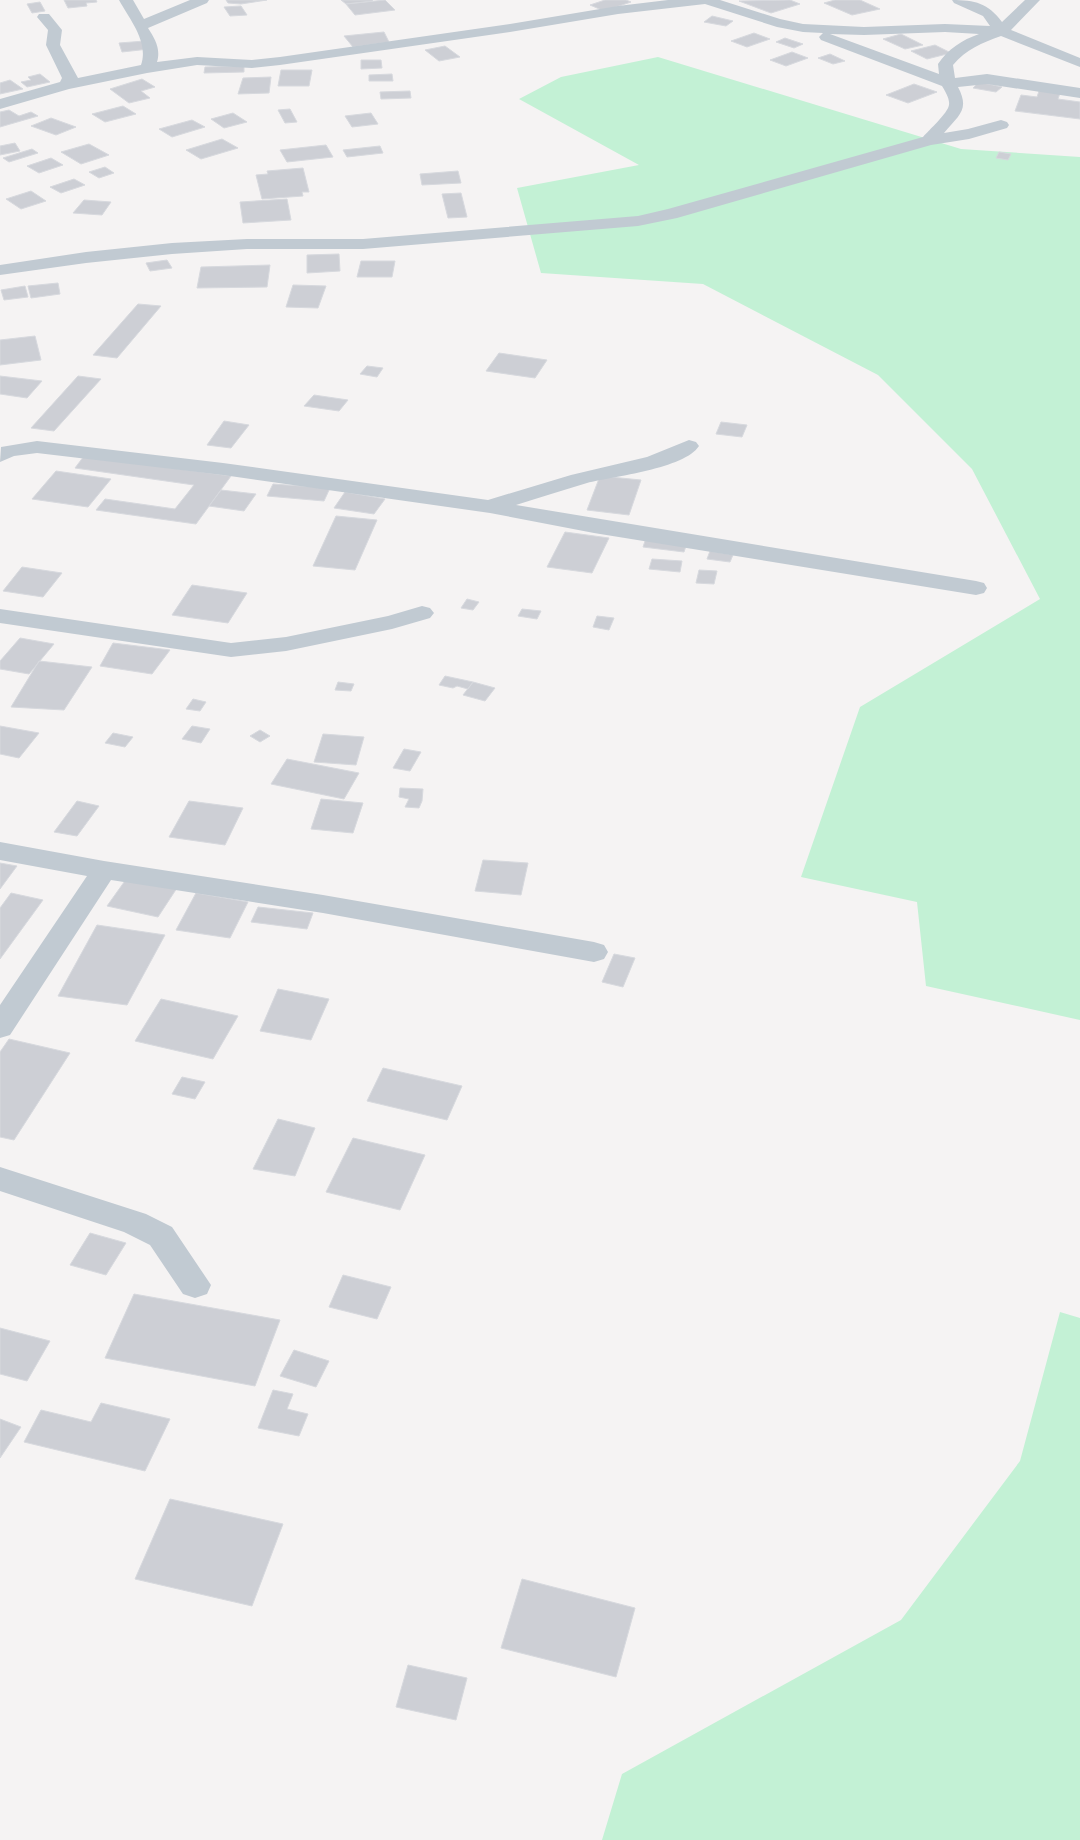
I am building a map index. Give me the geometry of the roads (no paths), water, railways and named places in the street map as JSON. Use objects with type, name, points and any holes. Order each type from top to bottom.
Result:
[{"type":"street","points":[[126,0],[150,42],[151,57],[148,68]]},
{"type":"street","points":[[140,26],[202,0]]},
{"type":"street","points":[[0,104],[66,85],[148,68],[197,62],[252,64],[280,61],[510,28],[618,10],[706,0],[777,23],[803,28],[864,31],[945,28],[1001,31],[1080,64]]},
{"type":"street","points":[[959,0],[988,12],[1001,31]]},
{"type":"street","points":[[930,140],[953,113],[957,105],[956,98],[948,83],[945,64],[968,43],[1001,31],[1033,0]]},
{"type":"street","points":[[44,17],[55,30],[53,45],[70,78],[66,85]]},
{"type":"street","points":[[803,28],[948,83],[987,79],[1080,93]]},
{"type":"street","points":[[0,270],[72,259],[228,245],[285,242],[335,246],[638,221],[671,214],[930,140],[969,134],[1001,125]]},
{"type":"street","points":[[490,506],[590,476],[652,463],[676,454],[689,446]]},
{"type":"street","points":[[0,456],[8,451],[24,448],[57,448],[223,469],[490,506],[594,526],[976,588]]},
{"type":"street","points":[[0,616],[231,650],[286,644],[392,622],[422,613]]},
{"type":"street","points":[[0,851],[104,870],[323,904],[594,952]]},
{"type":"street","points":[[0,1028],[104,870]]},
{"type":"street","points":[[0,1180],[135,1223],[161,1236],[196,1285]]}]
